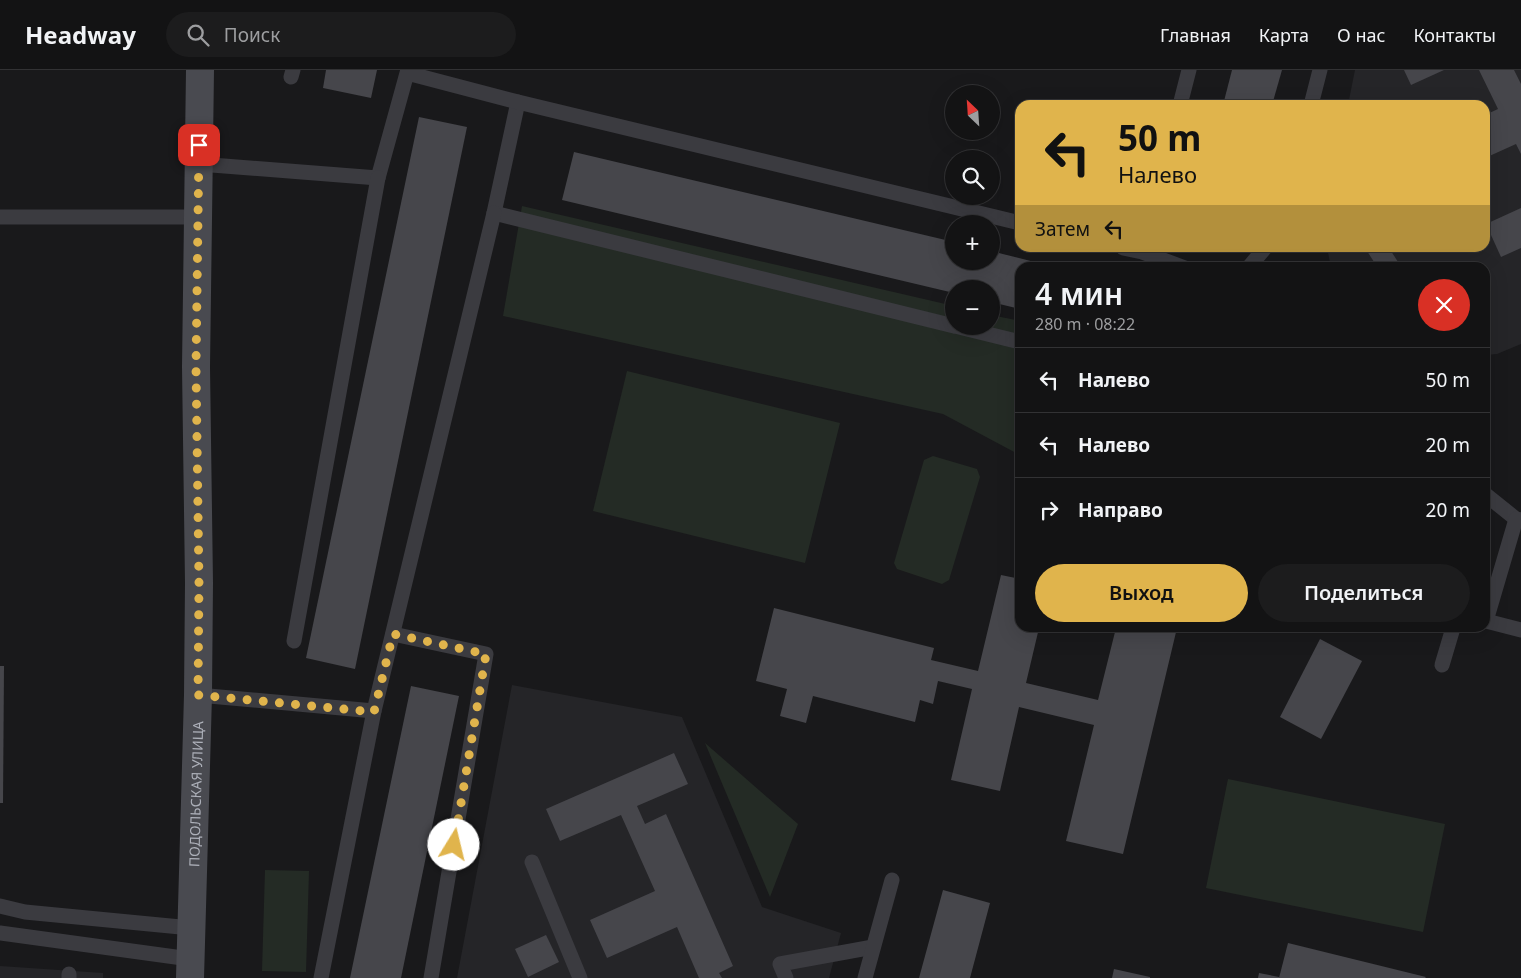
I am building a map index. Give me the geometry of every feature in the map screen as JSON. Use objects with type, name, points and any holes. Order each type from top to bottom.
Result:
[{"type":"street","name":"ПОДОЛЬСКАЯ УЛИЦА","points":[[190,969],[198,695],[199,583],[196,367],[200,70]]},
{"type":"lane","points":[[1181,100],[1189,70]]},
{"type":"lane","points":[[1312,100],[1320,70]]},
{"type":"lane","points":[[294,641],[378,178],[407,72],[518,102],[1015,222]]},
{"type":"lane","points":[[321,978],[374,712],[494,213],[518,102]]},
{"type":"lane","points":[[199,164],[378,178]]},
{"type":"lane","points":[[494,213],[945,324]]},
{"type":"lane","points":[[0,217],[198,217]]},
{"type":"lane","points":[[1147,252],[1171,262]]},
{"type":"lane","points":[[1253,262],[1261,252]]},
{"type":"lane","points":[[991,335],[1015,341]]},
{"type":"lane","points":[[1490,498],[1519,520],[1490,609]]},
{"type":"lane","points":[[1490,622],[1521,630]]},
{"type":"lane","points":[[1442,665],[1452,632]]},
{"type":"lane","points":[[393,634],[486,654],[431,978]]},
{"type":"lane","points":[[198,695],[374,712]]},
{"type":"lane","points":[[532,862],[580,978]]},
{"type":"lane","points":[[864,978],[892,880]]},
{"type":"lane","points":[[0,906],[25,912],[191,928]]},
{"type":"lane","points":[[0,933],[190,969]]},
{"type":"lane","points":[[786,978],[780,964],[873,947]]},
{"type":"shaded area","points":[[1355,70],[1521,70],[1521,344],[1497,354],[1490,355],[1490,262],[1330,262],[1328,252],[1490,252],[1490,100],[1349,100]]},
{"type":"shaded area","points":[[522,206],[945,304],[945,335],[1000,335],[1000,317],[1015,320],[1015,452],[943,414],[503,316]]},
{"type":"shaded area","points":[[627,371],[840,423],[805,563],[593,511]]},
{"type":"shaded area","points":[[933,456],[977,469],[980,477],[949,580],[942,584],[897,569],[894,563],[924,460]]},
{"type":"shaded area","points":[[512,685],[682,717],[762,907],[841,933],[829,978],[457,978]]},
{"type":"shaded area","points":[[705,743],[798,824],[770,897]]},
{"type":"shaded area","points":[[1228,779],[1445,824],[1423,932],[1206,888]]},
{"type":"shaded area","points":[[265,870],[309,871],[306,972],[262,971]]},
{"type":"shaded area","points":[[0,966],[103,973],[103,978],[0,978]]},
{"type":"building","points":[[326,70],[377,70],[371,98],[323,88]]},
{"type":"building","points":[[1232,70],[1282,70],[1273,100],[1224,100]]},
{"type":"building","points":[[1404,70],[1444,70],[1411,85]]},
{"type":"building","points":[[1479,70],[1514,70],[1521,84],[1521,154],[1516,144],[1490,156],[1490,113],[1498,109]]},
{"type":"building","points":[[419,117],[467,127],[355,669],[306,658]]},
{"type":"building","points":[[574,152],[945,240],[945,270],[1000,270],[1000,253],[1034,262],[1015,262],[1015,308],[1000,304],[1000,280],[945,280],[945,291],[562,200]]},
{"type":"building","points":[[1521,208],[1521,248],[1501,257],[1490,233],[1490,222]]},
{"type":"building","points":[[1368,252],[1392,252],[1398,262],[1374,262]]},
{"type":"building","points":[[1001,575],[1015,578],[1015,632],[1038,632],[1026,683],[1098,700],[1115,632],[1176,632],[1123,854],[1066,841],[1094,725],[1019,707],[1000,791],[951,780],[972,689],[938,681],[933,704],[920,700],[915,722],[813,696],[806,723],[780,716],[787,689],[756,681],[774,608],[934,648],[931,660],[978,671]]},
{"type":"building","points":[[1320,639],[1362,661],[1321,739],[1280,717]]},
{"type":"building","points":[[0,666],[4,666],[3,803],[0,803]]},
{"type":"building","points":[[411,686],[459,696],[401,978],[350,978]]},
{"type":"building","points":[[674,753],[688,784],[637,806],[645,824],[666,814],[733,966],[719,973],[722,978],[699,978],[677,927],[607,958],[590,920],[655,891],[621,815],[560,841],[546,809]]},
{"type":"building","points":[[943,890],[990,903],[970,978],[919,978]]},
{"type":"building","points":[[546,935],[559,962],[528,977],[515,949]]},
{"type":"building","points":[[1288,943],[1426,977],[1279,978]]},
{"type":"building","points":[[1114,969],[1150,977],[1150,978],[1112,978]]},
{"type":"building","points":[[1259,973],[1279,977],[1279,978],[1258,978]]},
{"type":"route","points":[[199,145],[196,367],[199,583],[198,695],[374,712],[393,634],[486,654],[454,845]]}]
